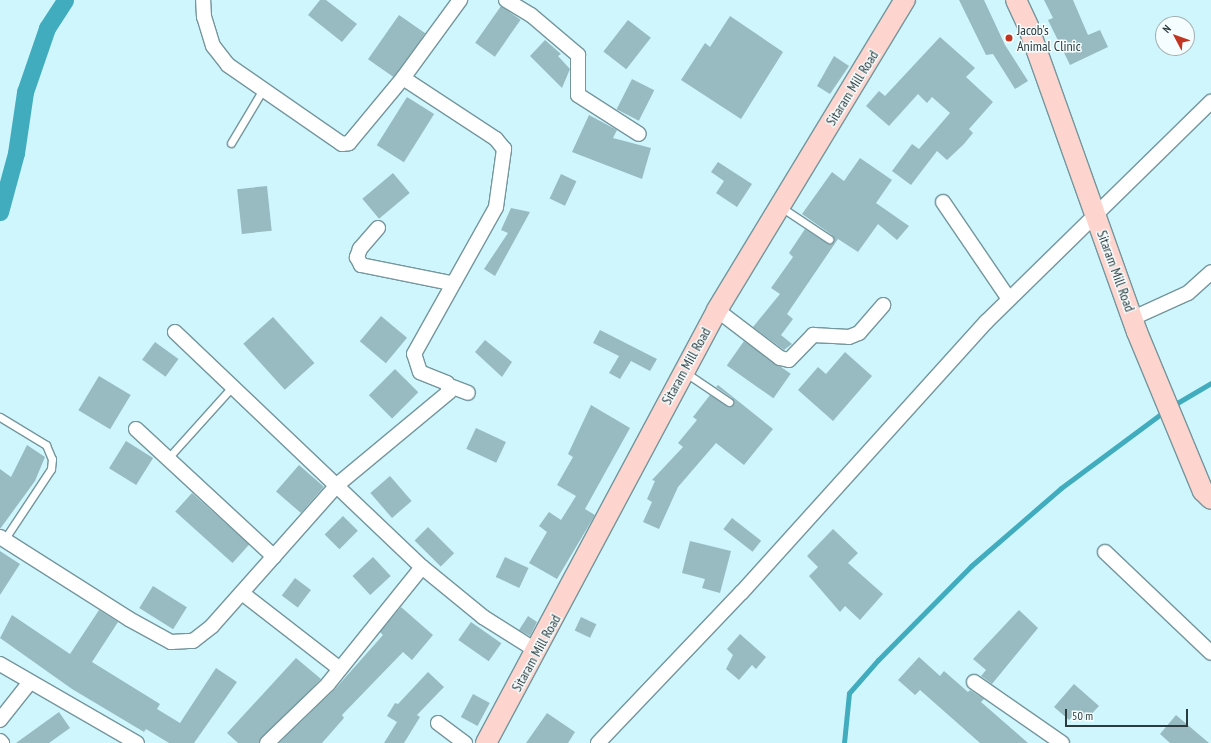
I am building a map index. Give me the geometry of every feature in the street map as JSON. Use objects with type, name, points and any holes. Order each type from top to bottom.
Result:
[{"type":"main road","name":"Sitaram Mill Road","points":[[1016,0],[1096,214],[1132,318],[1185,447],[1208,491]]},
{"type":"main road","name":"Sitaram Mill Road","points":[[486,743],[537,651],[683,371],[717,310],[901,2]]},
{"type":"street","points":[[203,0],[204,17],[213,46],[228,65],[262,91],[342,144],[349,142],[403,78],[460,0]]},
{"type":"street","points":[[506,0],[532,15],[578,54],[578,95],[639,134]]},
{"type":"street","points":[[403,78],[496,139],[504,149],[496,207],[451,283],[414,354],[420,372],[468,394]]},
{"type":"street","points":[[598,743],[1009,299],[1211,102]]},
{"type":"street","points":[[942,202],[1009,299]]},
{"type":"street","points":[[378,228],[360,249],[357,257],[361,265],[451,283]]},
{"type":"street","points":[[1132,318],[1188,293],[1211,272]]},
{"type":"street","points":[[717,310],[780,358],[789,360],[813,335],[849,337],[859,333],[883,305]]},
{"type":"street","points":[[175,332],[234,385],[422,567],[483,618],[537,651]]},
{"type":"street","points":[[2,539],[171,642],[193,641],[242,592],[337,486],[448,392],[450,386]]},
{"type":"street","points":[[136,429],[169,457],[274,557]]},
{"type":"street","points":[[1105,552],[1211,653]]},
{"type":"street","points":[[267,743],[340,669],[422,567]]},
{"type":"street","points":[[242,592],[340,669]]},
{"type":"street","points":[[0,664],[137,743]]},
{"type":"street","points":[[0,720],[30,682]]},
{"type":"street","points":[[974,682],[1062,743]]},
{"type":"street","points":[[438,723],[465,743]]},
{"type":"lane","points":[[231,142],[262,91]]},
{"type":"lane","points":[[780,206],[829,239]]},
{"type":"lane","points":[[683,371],[729,402]]},
{"type":"lane","points":[[169,457],[234,385]]},
{"type":"lane","points":[[0,417],[46,445],[52,459],[51,469],[2,539]]},
{"type":"building","points":[[320,0],[326,0],[357,24],[342,42],[308,15]]},
{"type":"building","points":[[959,0],[984,0],[1005,45],[1028,81],[1015,89],[993,54],[986,55]]},
{"type":"building","points":[[1044,0],[1073,0],[1088,35],[1100,30],[1108,47],[1070,65],[1048,20],[1053,18]]},
{"type":"building","points":[[501,6],[521,20],[495,57],[475,43]]},
{"type":"building","points":[[399,15],[425,33],[394,78],[368,59]]},
{"type":"building","points":[[730,16],[783,52],[741,119],[681,80],[705,43],[710,47]]},
{"type":"building","points":[[628,20],[651,38],[626,69],[603,52]]},
{"type":"building","points":[[940,37],[975,68],[966,77],[993,102],[969,129],[973,133],[964,144],[947,160],[937,151],[911,185],[892,171],[912,144],[919,149],[950,113],[932,97],[927,103],[918,94],[889,126],[866,106],[879,91],[885,96]]},
{"type":"building","points":[[545,40],[561,54],[558,56],[570,69],[562,88],[530,56]]},
{"type":"building","points":[[834,56],[849,66],[830,94],[817,86]]},
{"type":"building","points":[[632,79],[654,90],[639,121],[617,109]]},
{"type":"building","points":[[407,97],[434,114],[404,162],[377,145]]},
{"type":"building","points":[[589,115],[617,130],[613,138],[651,148],[642,179],[572,152]]},
{"type":"building","points":[[860,158],[892,180],[876,203],[909,226],[897,240],[878,224],[858,252],[838,239],[787,314],[793,319],[781,335],[792,344],[784,350],[753,327],[780,294],[771,288],[793,257],[789,253],[805,229],[827,243],[833,241],[832,235],[802,214],[832,172],[844,181]]},
{"type":"building","points":[[718,162],[752,184],[737,207],[716,193],[724,181],[711,172]]},
{"type":"building","points":[[393,173],[410,193],[379,219],[362,199]]},
{"type":"building","points":[[561,174],[576,181],[565,206],[550,198]]},
{"type":"building","points":[[267,186],[272,231],[242,234],[237,189]]},
{"type":"building","points":[[511,208],[530,212],[495,276],[484,269],[508,233],[501,230]]},
{"type":"building","points":[[381,316],[407,338],[386,363],[360,341]]},
{"type":"building","points":[[273,317],[314,363],[285,390],[243,344]]},
{"type":"building","points":[[600,330],[657,359],[650,371],[631,361],[620,379],[609,373],[619,356],[593,343]]},
{"type":"building","points":[[485,340],[512,362],[502,377],[475,352]]},
{"type":"building","points":[[744,341],[791,374],[773,398],[727,366]]},
{"type":"building","points":[[155,342],[178,359],[166,377],[142,360]]},
{"type":"building","points":[[845,352],[872,376],[833,421],[798,390],[818,367],[826,374]]},
{"type":"building","points":[[395,369],[418,392],[392,418],[369,395]]},
{"type":"building","points":[[99,376],[131,395],[110,429],[78,410]]},
{"type":"building","points":[[718,385],[773,429],[744,465],[716,443],[678,487],[659,529],[643,522],[652,502],[647,499],[655,481],[652,480],[683,447],[678,443],[697,420],[693,417],[710,395],[727,406],[733,404],[732,398],[716,387]]},
{"type":"building","points":[[591,405],[630,428],[585,509],[595,515],[557,579],[529,563],[547,532],[539,526],[549,512],[561,520],[576,496],[557,485],[573,457],[568,454]]},
{"type":"building","points":[[476,428],[506,442],[496,463],[466,449]]},
{"type":"building","points":[[126,441],[153,458],[136,485],[109,468]]},
{"type":"building","points":[[27,445],[45,457],[35,481],[0,529],[0,469],[11,477]]},
{"type":"building","points":[[299,465],[324,487],[301,513],[276,491]]},
{"type":"building","points":[[390,476],[412,501],[392,518],[370,493]]},
{"type":"building","points":[[192,493],[249,545],[232,563],[175,512]]},
{"type":"building","points":[[343,516],[358,531],[339,549],[325,534]]},
{"type":"building","points":[[732,518],[761,541],[753,552],[723,529]]},
{"type":"building","points":[[428,527],[454,553],[441,567],[415,540]]},
{"type":"building","points":[[833,529],[858,553],[848,563],[883,594],[860,620],[845,606],[840,612],[809,576],[818,567],[807,556]]},
{"type":"building","points":[[690,541],[731,551],[720,593],[702,588],[705,579],[682,573]]},
{"type":"building","points":[[0,551],[20,564],[0,595]]},
{"type":"building","points":[[373,557],[391,576],[370,595],[353,576]]},
{"type":"building","points":[[505,557],[529,568],[519,588],[496,577]]},
{"type":"building","points":[[295,578],[311,590],[298,608],[282,596]]},
{"type":"building","points":[[153,586],[187,607],[173,629],[139,608]]},
{"type":"building","points":[[401,607],[433,635],[412,660],[403,652],[342,715],[344,718],[322,743],[279,743],[335,689],[383,635],[380,632]]},
{"type":"building","points":[[99,610],[118,622],[92,662],[160,704],[157,709],[180,723],[216,668],[237,682],[194,743],[169,743],[146,729],[144,732],[72,689],[0,638],[12,615],[70,654]]},
{"type":"building","points":[[1019,610],[1038,628],[992,684],[981,676],[986,670],[973,659]]},
{"type":"building","points":[[528,616],[537,622],[530,636],[519,630]]},
{"type":"building","points":[[581,617],[596,624],[590,638],[575,631]]},
{"type":"building","points":[[471,622],[501,643],[489,661],[458,640]]},
{"type":"building","points":[[740,634],[766,657],[756,669],[752,665],[739,680],[726,669],[733,655],[727,649]]},
{"type":"building","points":[[919,657],[940,676],[944,671],[968,692],[970,690],[984,699],[981,702],[1028,743],[980,743],[920,690],[915,695],[898,680]]},
{"type":"building","points":[[296,658],[321,679],[259,743],[238,743],[227,733]]},
{"type":"building","points":[[428,672],[444,687],[417,715],[420,717],[404,743],[384,743],[397,722],[387,716],[395,703],[398,704]]},
{"type":"building","points":[[1074,684],[1099,706],[1086,720],[1077,712],[1069,720],[1054,707]]},
{"type":"building","points":[[473,694],[490,703],[478,726],[461,717]]},
{"type":"building","points":[[59,712],[70,728],[49,743],[16,743]]},
{"type":"building","points":[[547,713],[575,732],[568,743],[526,743]]},
{"type":"building","points":[[1176,715],[1209,743],[1170,743],[1160,734]]},
{"type":"waterway","points":[[0,212],[16,153],[25,92],[47,28],[65,0]]},
{"type":"waterway","points":[[1172,406],[1211,383]]},
{"type":"waterway","points":[[844,743],[849,693],[878,660],[971,566],[1061,488],[1166,410]]},
{"type":"place","name":"Jacob's Animal Clinic","points":[[1009,38]]}]
